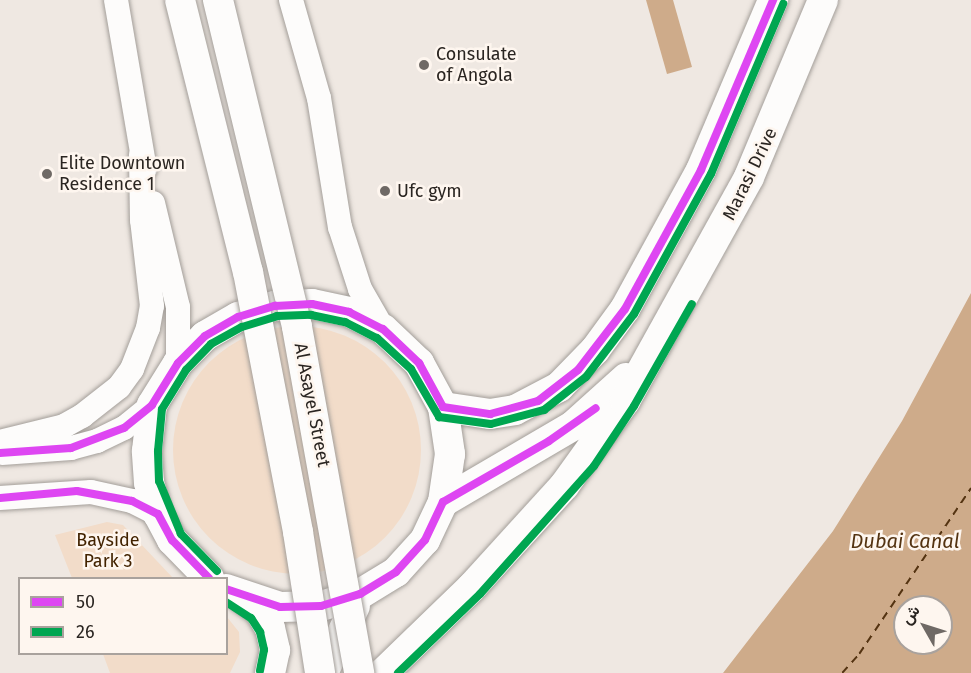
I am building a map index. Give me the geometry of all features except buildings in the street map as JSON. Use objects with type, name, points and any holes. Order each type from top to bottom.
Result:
[{"type":"main road","name":"Al Asayel Street","points":[[180,0],[252,294],[298,532],[321,673]]},
{"type":"main road","name":"Al Asayel Street","points":[[218,0],[297,327],[358,673]]},
{"type":"main road","points":[[443,407],[490,414],[515,410],[559,387],[595,350],[625,309],[701,170],[773,0]]},
{"type":"main road","name":"Marasi Drive","points":[[658,339],[749,177],[792,84],[823,0]]},
{"type":"main road","points":[[208,577],[172,540],[158,514],[149,483],[147,451],[152,405],[178,363],[205,336],[230,321],[274,306],[312,304],[350,312],[383,329],[420,363],[443,407],[450,454],[443,502],[417,548],[396,572],[360,594],[321,606],[280,606],[234,593]]},
{"type":"main road","points":[[443,502],[574,425],[620,386],[658,339]]},
{"type":"main road","points":[[383,673],[472,587],[564,486],[619,411],[658,339]]},
{"type":"main road","points":[[234,593],[259,610],[270,628],[275,650],[270,673]]},
{"type":"main road","points":[[321,673],[360,594]]},
{"type":"street","points":[[291,0],[321,108],[340,227],[360,289],[383,329]]},
{"type":"street","points":[[117,10],[141,155],[178,307],[178,363]]},
{"type":"street","points":[[0,442],[64,426],[82,416],[119,387],[137,359],[152,306],[142,219],[141,155]]},
{"type":"street","points":[[0,453],[71,448],[97,441],[124,428],[152,405]]},
{"type":"street","points":[[0,498],[91,492],[132,501],[158,514]]},
{"type":"green space","points":[[297,326],[321,329],[344,336],[366,347],[385,362],[400,381],[411,403],[418,426],[421,450],[418,474],[411,497],[400,519],[385,538],[366,553],[344,564],[321,571],[297,574],[273,571],[250,564],[228,553],[209,538],[194,519],[183,497],[176,474],[173,450],[176,426],[183,403],[194,381],[209,362],[228,347],[250,336],[273,329]]},
{"type":"green space","name":"Bayside Park 3","points":[[107,522],[123,525],[172,577],[72,577],[55,535]]},
{"type":"green space","points":[[228,618],[239,632],[240,652],[230,673],[110,673],[103,655],[228,655]]},
{"type":"water","points":[[646,0],[673,0],[692,67],[667,74]]},
{"type":"water","name":"Dubai Canal","points":[[971,293],[971,673],[723,673],[833,531],[902,421]]},
{"type":"ferry route","points":[[842,673],[859,654],[971,488]]},
{"type":"transit line","name":"50","points":[[0,453],[71,448],[124,428],[152,405],[178,363],[205,336],[238,317],[275,306],[312,304],[349,312],[383,329],[419,363],[443,407],[490,414],[538,401],[578,370],[625,309],[701,170],[773,0]]},
{"type":"transit line","name":"26","points":[[217,571],[181,534],[159,481],[158,451],[162,409],[186,370],[211,344],[242,327],[277,316],[311,315],[345,322],[377,338],[411,369],[439,417],[491,424],[544,410],[586,377],[634,314],[711,174],[783,4]]},
{"type":"transit line","name":"26","points":[[398,673],[480,594],[594,466],[634,406],[692,304]]},
{"type":"transit line","name":"50","points":[[228,590],[280,607],[321,606],[360,594],[396,572],[425,540],[443,502],[549,441],[596,408]]},
{"type":"transit line","name":"50","points":[[0,498],[77,491],[132,501],[158,514],[172,540],[208,577]]},
{"type":"transit line","name":"26","points":[[228,603],[251,618],[260,632],[264,650],[260,671]]},
{"type":"place","name":"Consulate of Angola","points":[[424,65]]},
{"type":"place","name":"Elite Downtown Residence 1","points":[[47,174]]},
{"type":"place","name":"Ufc gym","points":[[385,191]]}]
